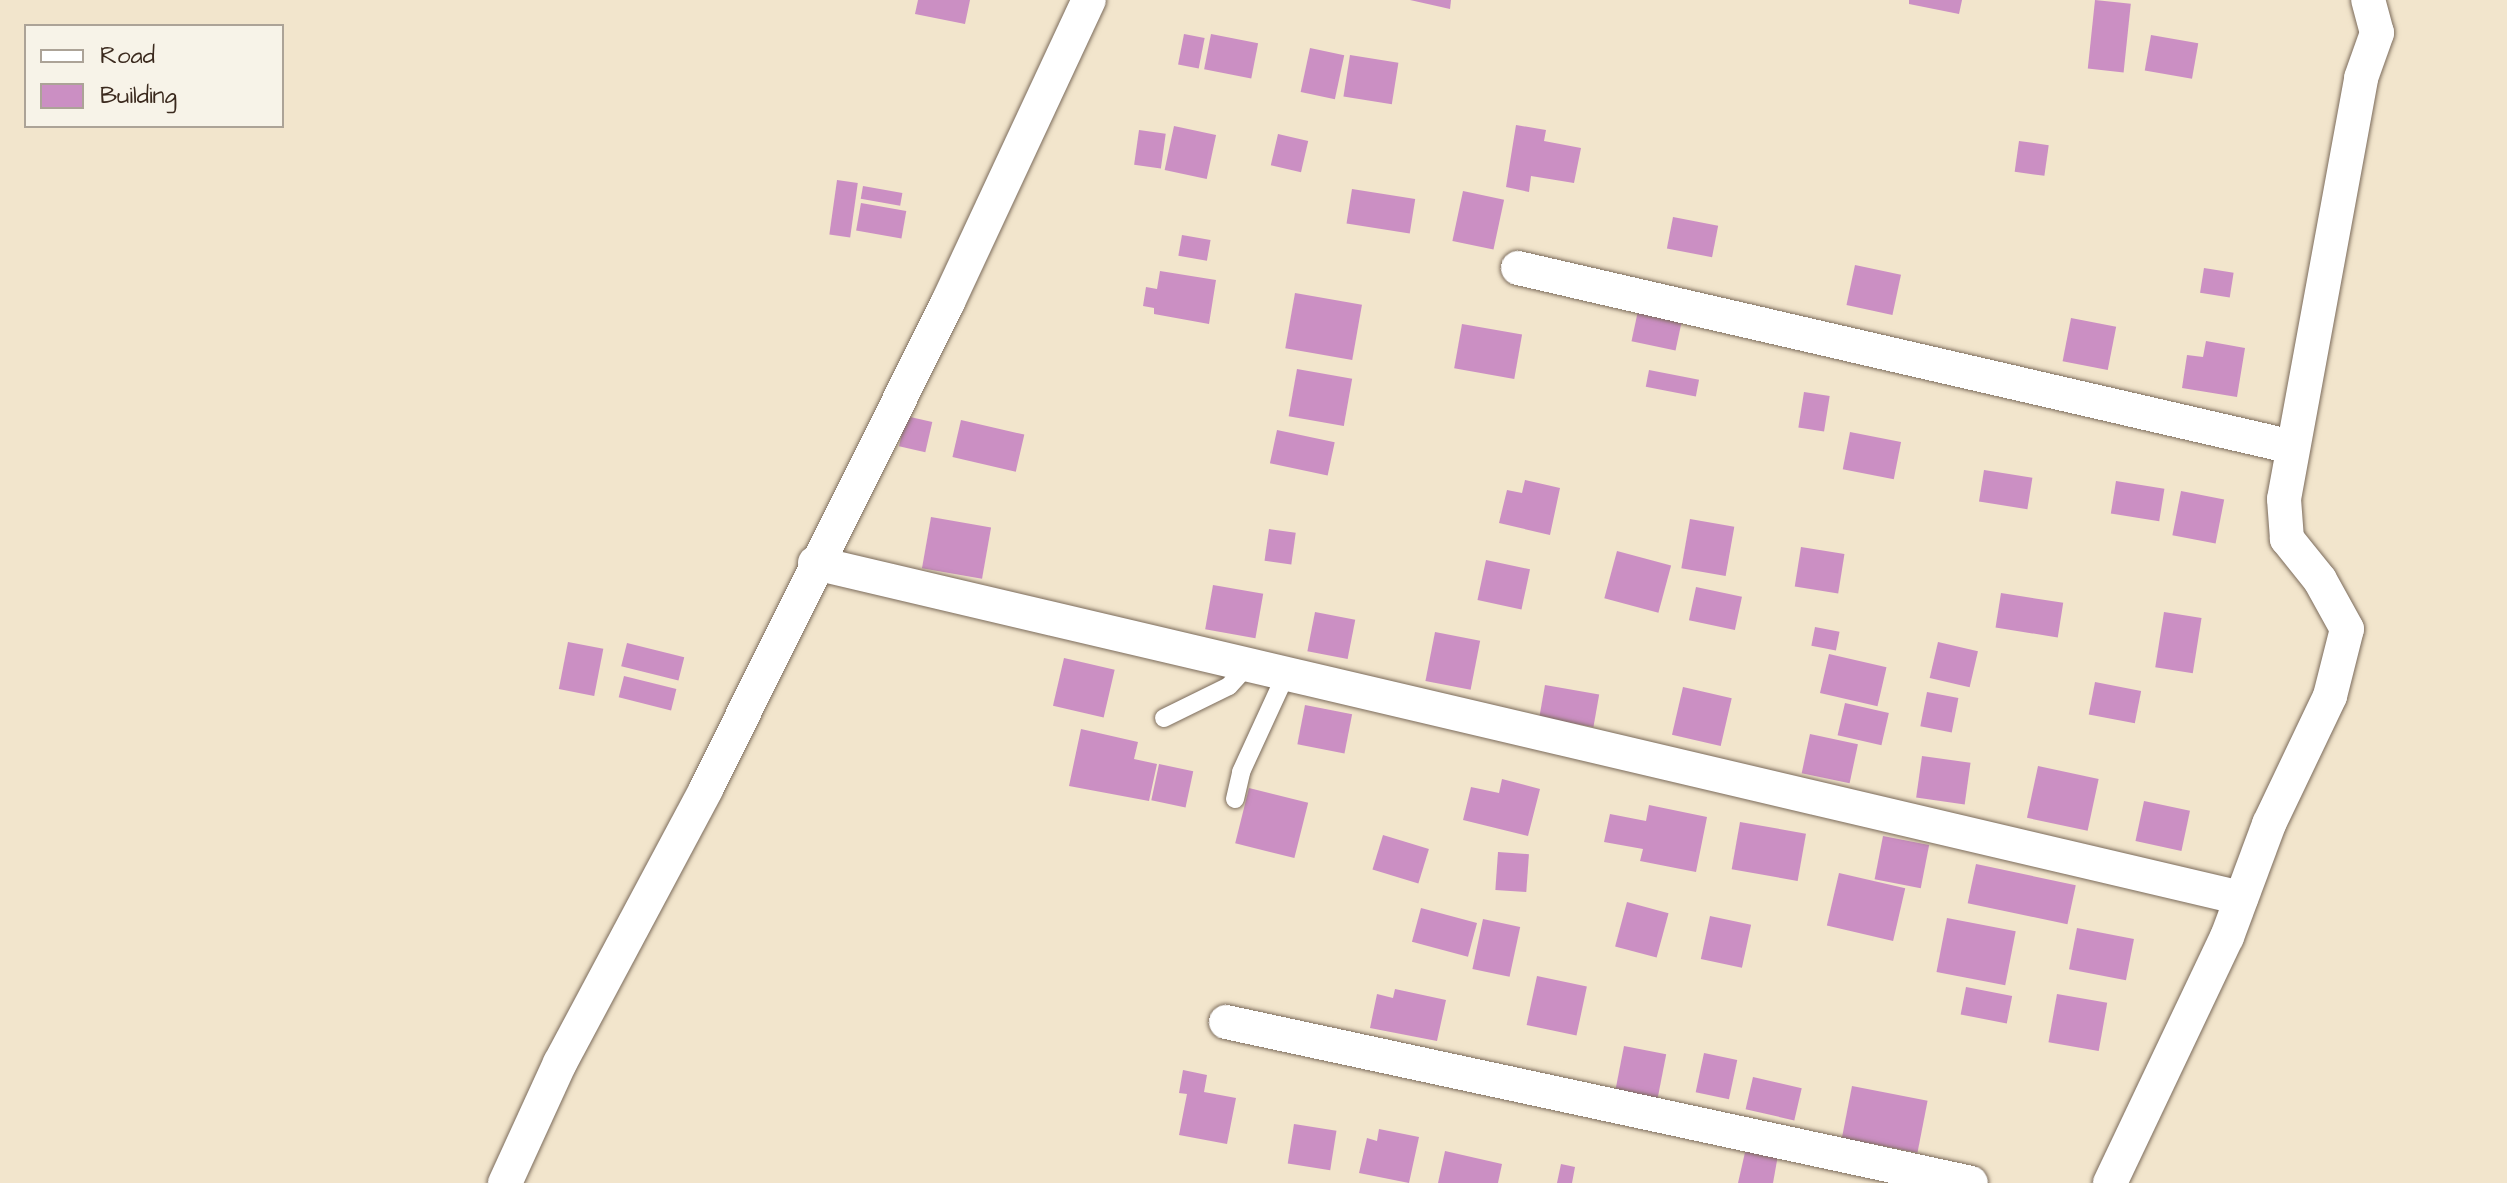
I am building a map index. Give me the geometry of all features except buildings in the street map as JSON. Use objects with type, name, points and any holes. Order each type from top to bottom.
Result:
[{"type":"street","points":[[505,1183],[560,1063],[706,789],[815,563],[948,302],[1089,0]]},
{"type":"street","points":[[2110,1183],[2241,898],[2269,824],[2330,696],[2347,629],[2320,580],[2287,539],[2284,499],[2361,78],[2377,33],[2368,0]]},
{"type":"street","points":[[1518,268],[2293,447]]},
{"type":"street","points":[[815,563],[2241,898]]},
{"type":"street","points":[[1226,1022],[1971,1183]]},
{"type":"lane","points":[[1164,718],[1229,686],[1248,665]]},
{"type":"lane","points":[[1235,799],[1241,772],[1286,674]]}]
